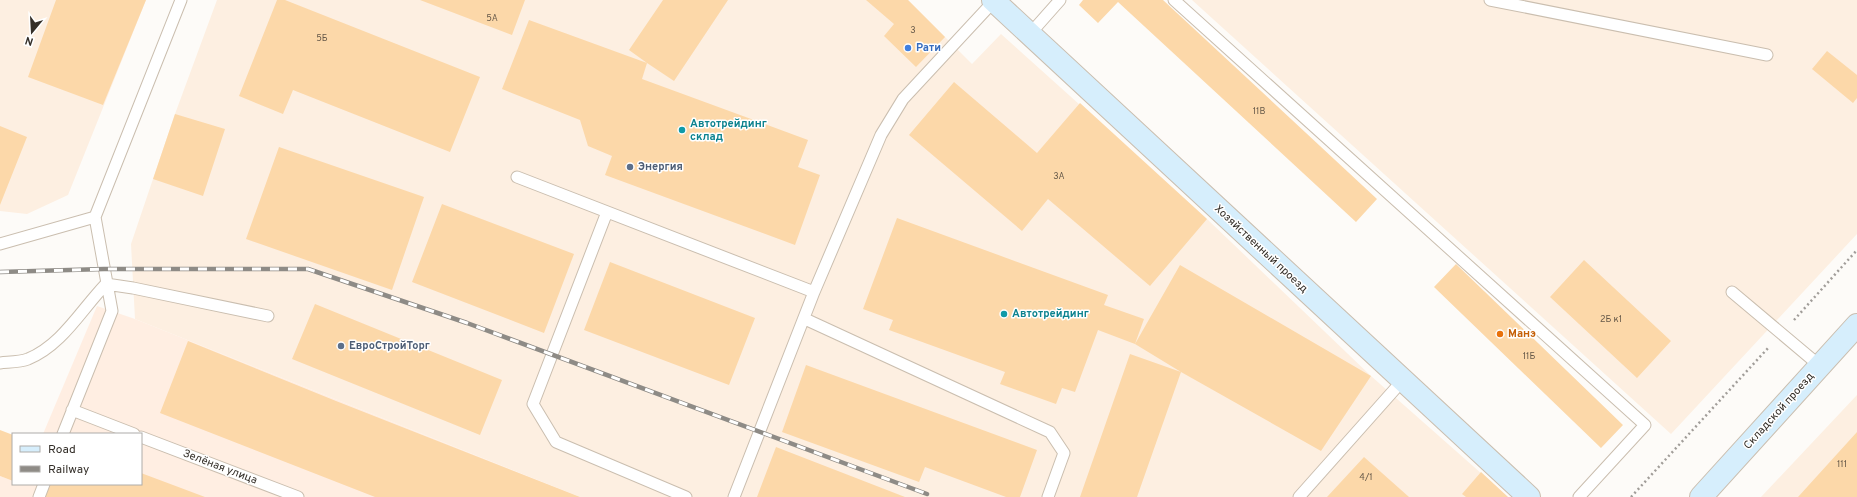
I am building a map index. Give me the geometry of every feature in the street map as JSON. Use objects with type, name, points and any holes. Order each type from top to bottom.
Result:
[{"type":"street","name":"Хозяйственный проезд","points":[[993,0],[1529,497]]},
{"type":"street","name":"Складской проезд","points":[[1701,497],[1857,325]]},
{"type":"lane","points":[[63,433],[112,311],[95,217],[182,0]]},
{"type":"lane","points":[[734,497],[814,292],[881,134],[903,98],[993,0]]},
{"type":"lane","points":[[1029,35],[1060,0]]},
{"type":"lane","points":[[1174,0],[1645,425],[1579,497]]},
{"type":"lane","points":[[1490,0],[1767,55]]},
{"type":"lane","points":[[517,177],[814,292]]},
{"type":"lane","points":[[607,212],[533,404],[556,442],[686,497]]},
{"type":"lane","points":[[0,244],[95,217]]},
{"type":"lane","points":[[106,284],[133,288],[268,316]]},
{"type":"lane","points":[[0,363],[27,360],[57,342],[88,302],[106,284]]},
{"type":"lane","points":[[1732,292],[1820,366]]},
{"type":"lane","points":[[804,319],[1050,432],[1064,453],[1048,497]]},
{"type":"lane","points":[[1299,497],[1403,380]]},
{"type":"lane","points":[[72,410],[131,433]]},
{"type":"lane","name":"Зелёная улица","points":[[142,437],[298,497]]},
{"type":"lane","points":[[39,497],[44,485]]},
{"type":"path","points":[[1631,497],[1857,250]]},
{"type":"shaded area","points":[[0,0],[146,0],[68,195],[27,214],[0,211]]},
{"type":"shaded area","points":[[217,0],[908,0],[972,64],[1001,34],[1207,219],[1371,376],[1508,497],[580,497],[135,319],[131,244],[175,114]]},
{"type":"shaded area","points":[[1192,0],[1857,0],[1857,234],[1671,434]]},
{"type":"shaded area","points":[[97,306],[135,319],[580,497],[0,497],[0,476],[12,481],[12,485],[142,485],[142,433],[43,433]]},
{"type":"shaded area","points":[[1857,395],[1857,497],[1761,497]]},
{"type":"building","points":[[56,0],[146,0],[103,105],[28,77]]},
{"type":"building","points":[[277,0],[285,0],[480,77],[450,152],[293,90],[283,114],[239,96]]},
{"type":"building","points":[[420,0],[525,0],[512,35]]},
{"type":"building","points":[[663,0],[728,0],[674,81],[629,50]]},
{"type":"building","points":[[866,0],[908,0],[945,37],[916,67],[884,36],[894,24]]},
{"type":"building","points":[[1083,0],[1163,0],[1377,199],[1356,222],[1118,2],[1098,23],[1079,5]]},
{"type":"building","name":"Автотрейдинг склад","points":[[529,20],[647,63],[642,79],[808,140],[798,167],[820,175],[795,245],[605,175],[612,156],[588,146],[580,120],[502,89]]},
{"type":"building","points":[[1827,51],[1857,75],[1857,98],[1853,103],[1812,69]]},
{"type":"building","points":[[954,82],[1037,153],[1080,103],[1207,219],[1150,286],[1048,199],[1022,231],[909,135]]},
{"type":"building","points":[[175,114],[225,129],[203,196],[153,179]]},
{"type":"building","points":[[0,126],[27,137],[0,205]]},
{"type":"building","points":[[279,147],[424,197],[392,290],[246,239]]},
{"type":"building","points":[[442,204],[574,254],[544,333],[412,282]]},
{"type":"building","name":"Автотрейдинг","points":[[897,218],[1108,295],[1104,305],[1144,319],[1135,344],[1098,330],[1075,392],[1062,388],[1056,404],[1000,384],[1005,372],[889,330],[893,320],[863,309]]},
{"type":"building","points":[[1584,260],[1671,341],[1637,378],[1550,297]]},
{"type":"building","points":[[610,262],[755,318],[729,385],[584,330]]},
{"type":"building","points":[[1456,264],[1623,425],[1601,448],[1434,287]]},
{"type":"building","points":[[1180,265],[1371,376],[1321,451],[1181,372],[1135,344]]},
{"type":"building","points":[[315,304],[502,380],[480,435],[292,359]]},
{"type":"building","points":[[188,341],[580,497],[375,497],[160,413]]},
{"type":"building","points":[[1130,354],[1181,372],[1137,497],[1080,497]]},
{"type":"building","points":[[806,365],[1037,450],[1020,497],[1006,497],[925,467],[919,482],[782,432]]},
{"type":"building","points":[[0,430],[12,435],[12,481],[0,476]]},
{"type":"building","points":[[1857,432],[1857,497],[1798,497]]},
{"type":"building","points":[[776,447],[905,497],[757,497]]},
{"type":"building","points":[[1364,457],[1409,497],[1327,497]]},
{"type":"building","points":[[1481,472],[1508,497],[1466,497],[1462,494]]},
{"type":"building","points":[[142,473],[205,497],[43,497],[48,485],[142,485]]},
{"type":"railway","points":[[0,272],[104,269],[308,269],[467,323],[927,494]]},
{"type":"place","name":"Рати","points":[[908,48]]},
{"type":"place","name":"Автотрейдинг склад","points":[[682,130]]},
{"type":"place","name":"Энергия","points":[[630,167]]},
{"type":"place","name":"Автотрейдинг","points":[[1004,314]]},
{"type":"place","name":"Манэ","points":[[1500,334]]},
{"type":"place","name":"ЕвроСтройТорг","points":[[341,346]]}]
